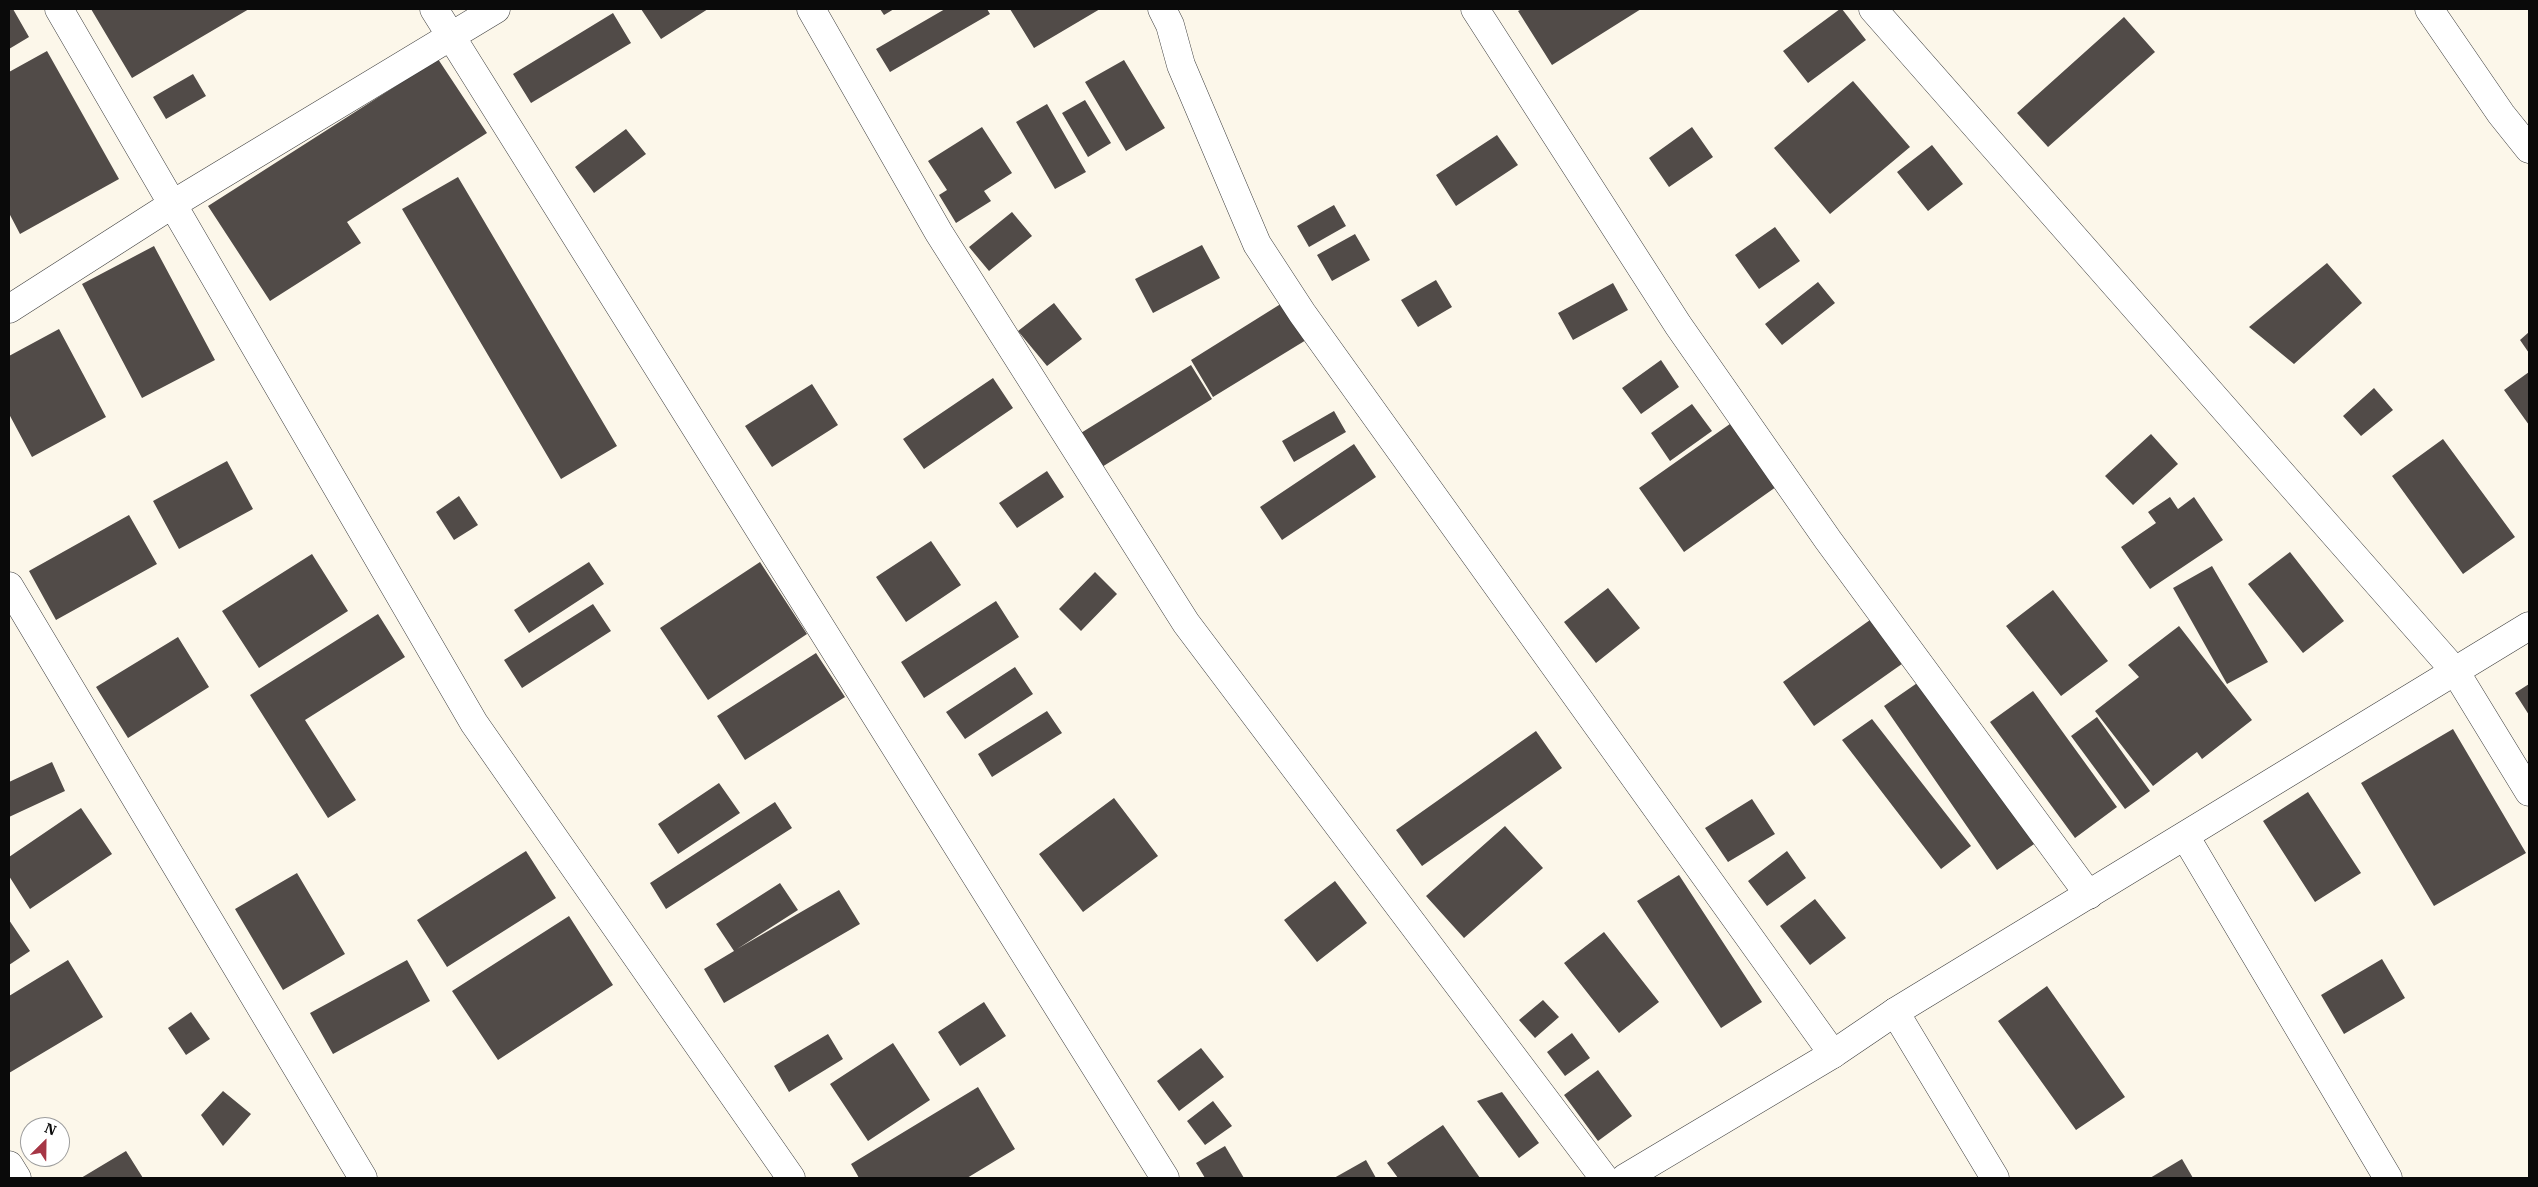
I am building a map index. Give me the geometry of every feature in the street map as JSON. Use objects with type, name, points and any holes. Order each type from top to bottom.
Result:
[{"type":"street","points":[[59,9],[474,723],[791,1178]]},
{"type":"street","points":[[434,9],[1165,1178]]},
{"type":"street","points":[[9,309],[174,204],[496,9]]},
{"type":"street","points":[[811,9],[939,233],[1186,623],[1604,1178]]},
{"type":"street","points":[[1162,9],[1170,25],[1181,65],[1257,244],[1302,313],[1833,1054]]},
{"type":"street","points":[[1475,9],[1684,333],[1828,540],[2088,895]]},
{"type":"street","points":[[1873,9],[2455,671],[2529,792]]},
{"type":"street","points":[[2429,9],[2501,114],[2529,149]]},
{"type":"street","points":[[9,586],[363,1178]]},
{"type":"street","points":[[1624,1178],[1833,1054],[1895,1012],[2529,626]]},
{"type":"street","points":[[2185,836],[2388,1178]]},
{"type":"street","points":[[1895,1012],[1995,1178]]},
{"type":"street","points":[[9,1165],[17,1178]]},
{"type":"building","points":[[9,9],[13,9],[29,37],[9,49]]},
{"type":"building","points":[[91,9],[249,9],[132,78]]},
{"type":"building","points":[[641,9],[708,9],[661,39]]},
{"type":"building","points":[[880,9],[894,9],[884,15]]},
{"type":"building","points":[[945,9],[987,9],[990,14],[890,72],[876,49]]},
{"type":"building","points":[[1010,9],[1100,9],[1034,48]]},
{"type":"building","points":[[1522,9],[1641,9],[1552,65],[1518,11]]},
{"type":"building","points":[[1842,9],[1866,40],[1808,83],[1783,51]]},
{"type":"building","points":[[613,13],[631,43],[531,103],[513,74]]},
{"type":"building","points":[[2124,17],[2155,52],[2048,147],[2017,113]]},
{"type":"building","points":[[47,51],[119,179],[20,234],[9,213],[9,72]]},
{"type":"building","points":[[438,59],[487,133],[347,222],[361,243],[270,301],[208,206]]},
{"type":"building","points":[[1124,60],[1165,128],[1126,151],[1085,82]]},
{"type":"building","points":[[193,74],[206,96],[166,119],[153,97]]},
{"type":"building","points":[[1853,81],[1910,147],[1830,214],[1774,148]]},
{"type":"building","points":[[1085,100],[1111,143],[1088,157],[1062,113]]},
{"type":"building","points":[[1047,104],[1086,172],[1055,189],[1016,122]]},
{"type":"building","points":[[982,127],[1012,173],[984,191],[991,201],[956,223],[939,195],[947,190],[928,161]]},
{"type":"building","points":[[1692,127],[1713,157],[1669,187],[1649,158]]},
{"type":"building","points":[[626,129],[646,154],[594,193],[575,167]]},
{"type":"building","points":[[1497,135],[1518,165],[1456,206],[1436,175]]},
{"type":"building","points":[[1932,145],[1963,184],[1928,211],[1897,172]]},
{"type":"building","points":[[458,177],[617,446],[561,479],[402,209]]},
{"type":"building","points":[[1334,205],[1346,226],[1309,247],[1297,226]]},
{"type":"building","points":[[1012,212],[1032,236],[989,271],[969,247]]},
{"type":"building","points":[[1775,227],[1800,261],[1759,289],[1735,255]]},
{"type":"building","points":[[1355,234],[1370,260],[1332,281],[1317,255]]},
{"type":"building","points":[[1202,245],[1220,278],[1153,313],[1135,279]]},
{"type":"building","points":[[154,246],[215,360],[142,398],[82,284]]},
{"type":"building","points":[[2327,263],[2362,303],[2294,364],[2249,327]]},
{"type":"building","points":[[1436,280],[1452,307],[1418,327],[1401,300]]},
{"type":"building","points":[[1818,282],[1835,303],[1782,345],[1765,324]]},
{"type":"building","points":[[1613,283],[1628,310],[1573,340],[1558,313]]},
{"type":"building","points":[[1287,300],[1311,337],[1213,397],[1191,360]]},
{"type":"building","points":[[1054,303],[1082,339],[1047,366],[1018,331]]},
{"type":"building","points":[[59,329],[106,417],[32,457],[9,414],[9,356]]},
{"type":"building","points":[[2529,332],[2529,353],[2520,340]]},
{"type":"building","points":[[1661,360],[1679,387],[1641,414],[1622,388]]},
{"type":"building","points":[[1191,365],[1212,399],[1097,470],[1076,436]]},
{"type":"building","points":[[2529,372],[2529,425],[2504,390]]},
{"type":"building","points":[[993,378],[1013,408],[924,469],[903,439]]},
{"type":"building","points":[[812,384],[838,425],[772,467],[745,426]]},
{"type":"building","points":[[2374,388],[2393,410],[2361,436],[2343,416]]},
{"type":"building","points":[[1692,404],[1712,431],[1670,461],[1651,433]]},
{"type":"building","points":[[1334,411],[1346,432],[1294,462],[1282,441]]},
{"type":"building","points":[[1737,419],[1783,482],[1684,552],[1639,488]]},
{"type":"building","points":[[2151,434],[2178,464],[2133,505],[2105,476]]},
{"type":"building","points":[[2443,439],[2515,537],[2463,574],[2392,476]]},
{"type":"building","points":[[1354,444],[1376,477],[1282,540],[1260,507]]},
{"type":"building","points":[[227,461],[253,509],[179,549],[153,501]]},
{"type":"building","points":[[1047,471],[1064,497],[1017,528],[999,503]]},
{"type":"building","points":[[459,496],[478,525],[454,540],[436,512]]},
{"type":"building","points":[[2170,497],[2178,509],[2194,497],[2223,540],[2150,589],[2121,547],[2156,523],[2148,512]]},
{"type":"building","points":[[129,515],[157,564],[56,620],[29,571]]},
{"type":"building","points":[[931,541],[961,585],[906,622],[876,577]]},
{"type":"building","points":[[2290,552],[2344,621],[2303,653],[2248,584]]},
{"type":"building","points":[[312,554],[348,611],[259,668],[222,611]]},
{"type":"building","points":[[589,562],[604,584],[529,633],[514,610]]},
{"type":"building","points":[[760,562],[807,634],[708,700],[660,628]]},
{"type":"building","points":[[2212,566],[2268,662],[2227,684],[2173,588]]},
{"type":"building","points":[[1095,572],[1117,594],[1081,631],[1059,609]]},
{"type":"building","points":[[1608,588],[1640,628],[1596,663],[1564,622]]},
{"type":"building","points":[[2053,590],[2108,661],[2061,696],[2006,626]]},
{"type":"building","points":[[996,601],[1019,637],[924,698],[901,662]]},
{"type":"building","points":[[593,604],[611,631],[522,688],[504,660]]},
{"type":"building","points":[[378,614],[405,657],[305,720],[356,800],[328,818],[250,695]]},
{"type":"building","points":[[1877,615],[1909,659],[1814,726],[1783,682]]},
{"type":"building","points":[[2179,626],[2252,720],[2202,759],[2197,752],[2153,786],[2095,711],[2139,677],[2128,665]]},
{"type":"building","points":[[178,637],[209,687],[128,738],[96,687]]},
{"type":"building","points":[[816,653],[845,697],[745,760],[717,716]]},
{"type":"building","points":[[1015,667],[1033,694],[965,739],[946,712]]},
{"type":"building","points":[[1923,679],[2037,842],[1997,870],[1884,706]]},
{"type":"building","points":[[2529,684],[2529,715],[2515,693]]},
{"type":"building","points":[[2033,691],[2117,807],[2075,838],[1990,722]]},
{"type":"building","points":[[1047,711],[1062,733],[992,777],[978,754]]},
{"type":"building","points":[[2097,717],[2150,791],[2125,809],[2071,736]]},
{"type":"building","points":[[1872,719],[1971,846],[1941,869],[1842,740]]},
{"type":"building","points":[[2453,729],[2526,853],[2434,906],[2361,783]]},
{"type":"building","points":[[1536,731],[1562,768],[1422,866],[1396,830]]},
{"type":"building","points":[[52,762],[65,791],[9,817],[9,782]]},
{"type":"building","points":[[719,783],[740,813],[678,854],[658,824]]},
{"type":"building","points":[[2308,792],[2361,873],[2315,902],[2263,821]]},
{"type":"building","points":[[1114,798],[1158,856],[1083,912],[1039,854]]},
{"type":"building","points":[[1752,799],[1775,834],[1728,862],[1705,828]]},
{"type":"building","points":[[775,802],[792,828],[666,909],[650,883]]},
{"type":"building","points":[[81,808],[112,854],[30,909],[9,876],[9,857]]},
{"type":"building","points":[[1505,826],[1543,868],[1464,938],[1426,896]]},
{"type":"building","points":[[526,851],[556,898],[447,967],[417,920]]},
{"type":"building","points":[[1787,851],[1806,878],[1767,906],[1748,881]]},
{"type":"building","points":[[297,873],[345,954],[283,990],[235,909]]},
{"type":"building","points":[[1679,875],[1762,1002],[1721,1028],[1637,901]]},
{"type":"building","points":[[1335,881],[1367,923],[1317,962],[1284,920]]},
{"type":"building","points":[[780,883],[798,910],[737,949],[839,890],[860,924],[724,1003],[704,969],[734,951],[716,924]]},
{"type":"building","points":[[1815,899],[1846,938],[1810,965],[1780,926]]},
{"type":"building","points":[[569,916],[613,985],[498,1060],[452,991]]},
{"type":"building","points":[[9,920],[30,951],[9,965]]},
{"type":"building","points":[[1604,932],[1659,1002],[1619,1033],[1564,963]]},
{"type":"building","points":[[2382,959],[2405,998],[2344,1034],[2321,995]]},
{"type":"building","points":[[68,960],[103,1017],[9,1073],[9,996]]},
{"type":"building","points":[[407,960],[430,1001],[333,1054],[310,1013]]},
{"type":"building","points":[[2047,986],[2125,1097],[2076,1130],[1998,1021]]},
{"type":"building","points":[[1543,1000],[1559,1017],[1535,1038],[1519,1020]]},
{"type":"building","points":[[984,1002],[1006,1036],[960,1066],[938,1032]]},
{"type":"building","points":[[191,1012],[210,1039],[186,1055],[168,1028]]},
{"type":"building","points":[[1572,1033],[1590,1058],[1565,1076],[1547,1052]]},
{"type":"building","points":[[828,1034],[843,1059],[789,1092],[774,1066]]},
{"type":"building","points":[[893,1043],[930,1100],[868,1141],[830,1084]]},
{"type":"building","points":[[1201,1048],[1224,1077],[1179,1111],[1157,1081]]},
{"type":"building","points":[[1598,1070],[1632,1116],[1598,1141],[1564,1095]]},
{"type":"building","points":[[978,1087],[1015,1149],[967,1178],[859,1178],[851,1164]]},
{"type":"building","points":[[223,1091],[251,1114],[223,1146],[201,1115]]},
{"type":"building","points":[[1502,1092],[1539,1143],[1519,1158],[1477,1101]]},
{"type":"building","points":[[1213,1101],[1232,1126],[1205,1145],[1187,1121]]},
{"type":"building","points":[[1443,1125],[1480,1178],[1398,1178],[1387,1163]]},
{"type":"building","points":[[1225,1146],[1244,1178],[1205,1178],[1196,1163]]},
{"type":"building","points":[[126,1151],[143,1178],[81,1178]]},
{"type":"building","points":[[2182,1159],[2193,1178],[2150,1178]]},
{"type":"building","points":[[1366,1160],[1376,1178],[1334,1178]]}]
